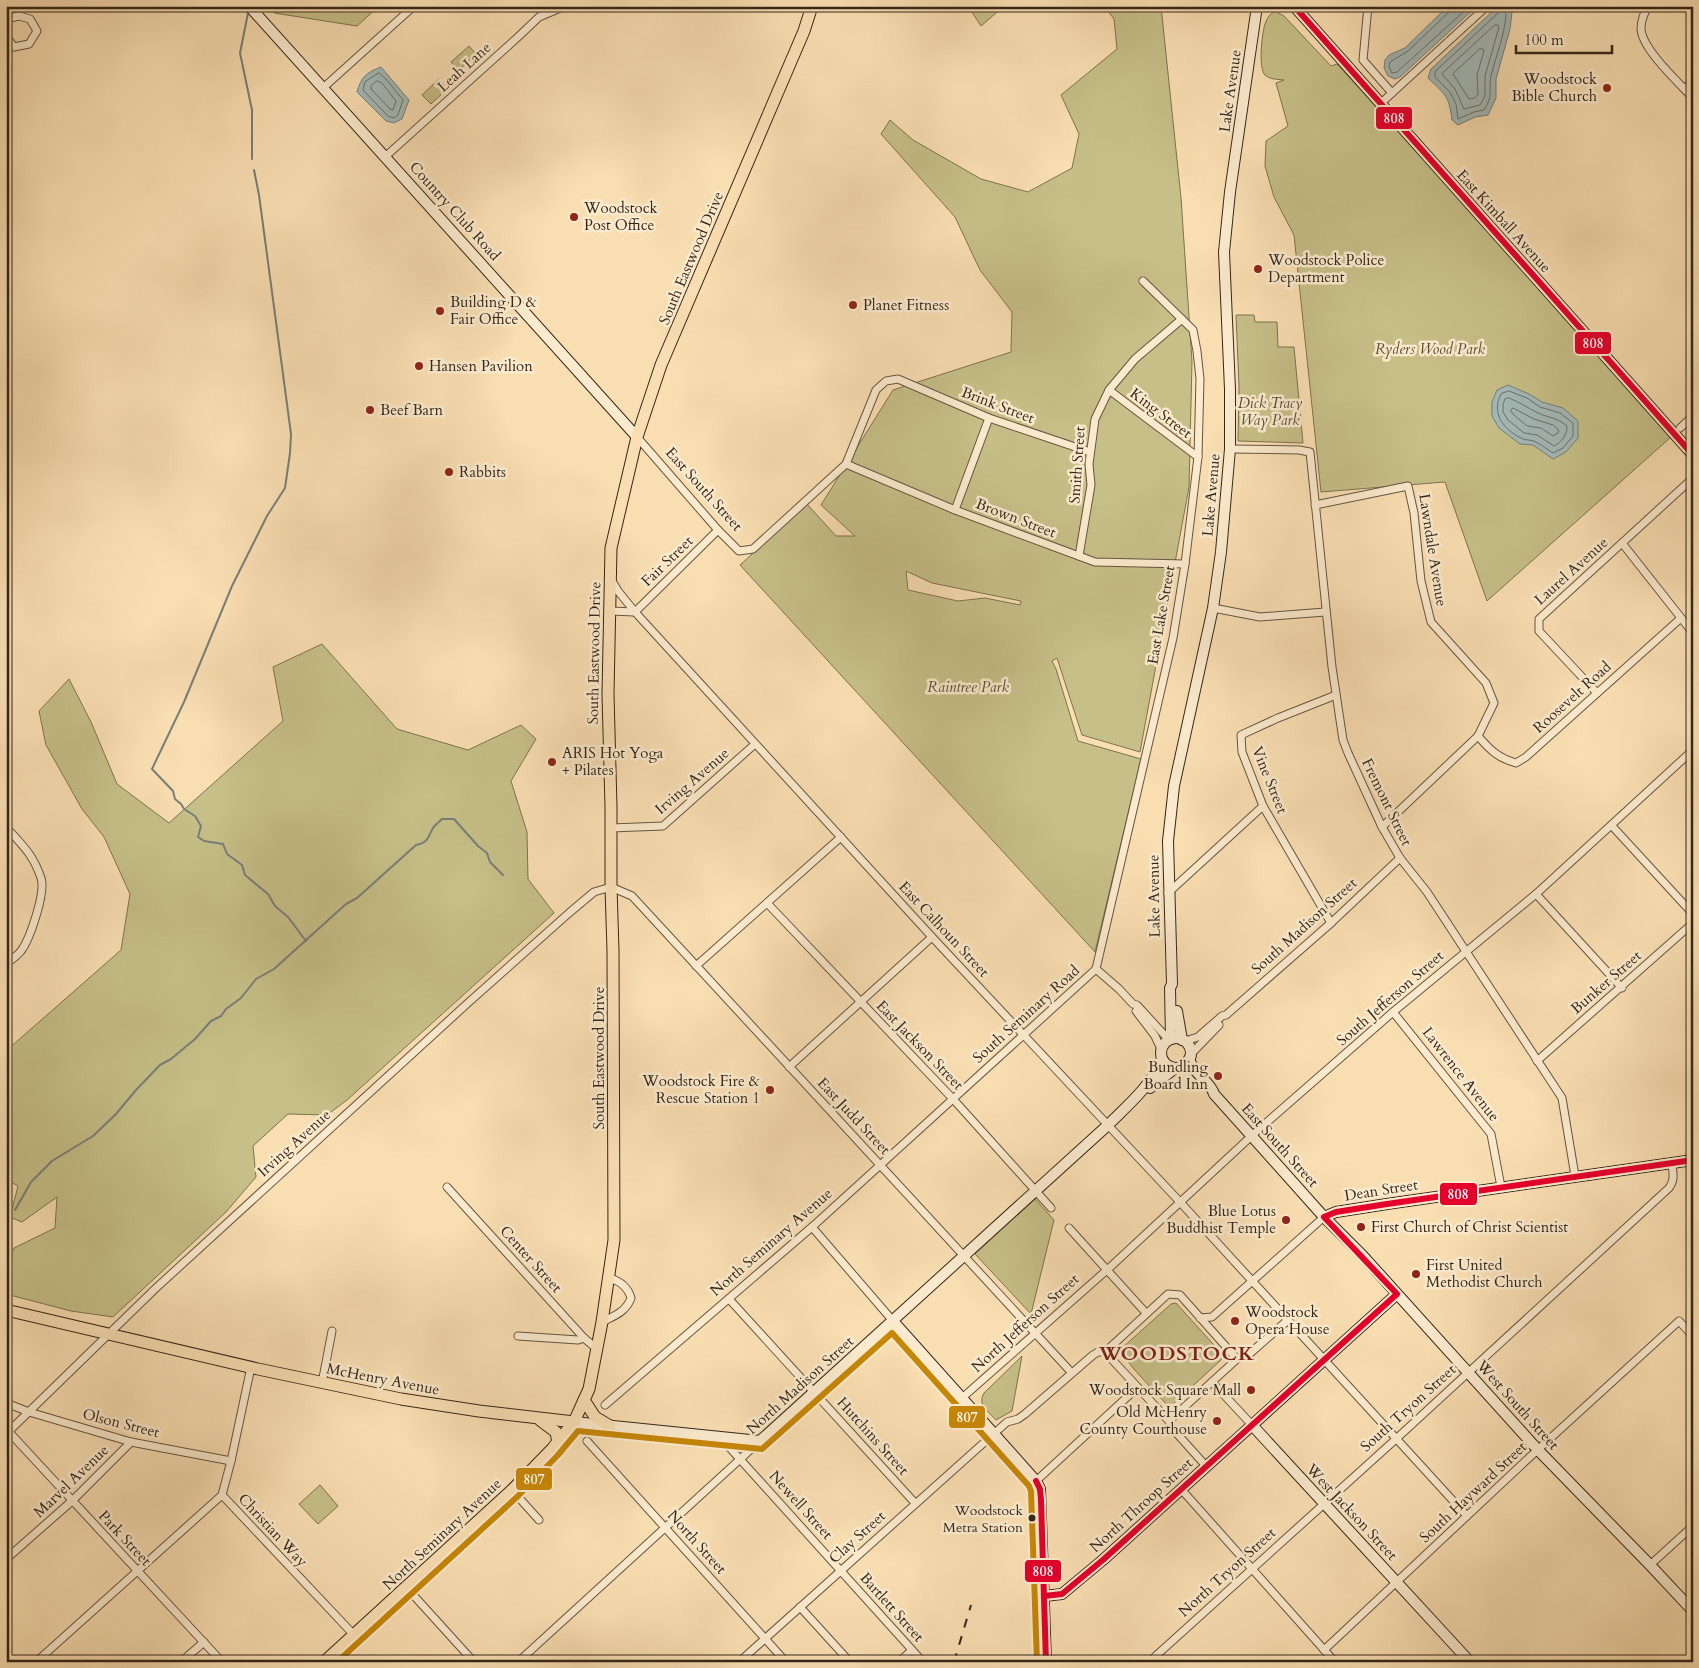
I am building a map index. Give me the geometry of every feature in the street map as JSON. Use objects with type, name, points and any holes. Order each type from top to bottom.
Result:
[{"type":"main road","name":"South Eastwood Drive","points":[[574,1422],[589,1390],[602,1322],[614,1240],[614,951],[611,887],[608,694],[611,548],[638,437],[662,365],[804,31],[812,6]]},
{"type":"main road","name":"McHenry Avenue","points":[[6,1310],[251,1367],[400,1399],[574,1422]]},
{"type":"main road","points":[[584,1400],[595,1417],[610,1426]]},
{"type":"main road","points":[[536,1418],[549,1425],[556,1432],[558,1443]]},
{"type":"main road","name":"North Seminary Avenue","points":[[324,1662],[512,1490],[558,1443],[574,1422]]},
{"type":"street","name":"Country Club Road","points":[[249,6],[638,437]]},
{"type":"street","points":[[323,88],[414,6]]},
{"type":"street","name":"Leah Lane","points":[[386,156],[538,17],[565,6]]},
{"type":"street","name":"Lake Avenue","points":[[1183,1041],[1177,1019],[1174,986],[1172,984],[1168,841],[1174,786],[1213,608],[1221,552],[1230,449],[1230,389],[1224,252],[1230,192],[1257,6]]},
{"type":"street","name":"East Kimball Avenue","points":[[1294,6],[1693,455]]},
{"type":"street","points":[[1368,6],[1363,60],[1392,93]]},
{"type":"street","points":[[1380,104],[1487,6]]},
{"type":"street","points":[[1648,6],[1642,18],[1641,30],[1643,39],[1649,50],[1693,98]]},
{"type":"street","points":[[6,18],[18,16],[30,19],[37,31],[29,44],[14,48],[6,36]]},
{"type":"street","points":[[1684,89],[1693,82]]},
{"type":"street","name":"East Lake Street","points":[[1096,969],[1173,638],[1185,564],[1198,457],[1200,379],[1198,351],[1193,330],[1143,280]]},
{"type":"street","name":"Smith Street","points":[[1079,556],[1091,485],[1089,464],[1095,419],[1109,390],[1135,359],[1182,320]]},
{"type":"street","name":"Brink Street","points":[[846,464],[876,390],[886,381],[898,379],[989,418],[1090,452]]},
{"type":"street","name":"King Street","points":[[1109,390],[1198,457]]},
{"type":"street","points":[[1680,428],[1693,416]]},
{"type":"street","points":[[955,510],[989,418]]},
{"type":"street","name":"East South Street","points":[[638,437],[718,530],[739,551],[753,549],[846,464]]},
{"type":"street","name":"Fremont Street","points":[[1230,449],[1299,450],[1310,452],[1325,612],[1343,740],[1382,827],[1400,858],[1427,892],[1562,1098],[1575,1176]]},
{"type":"street","name":"Brown Street","points":[[846,464],[955,510],[1095,562],[1185,564]]},
{"type":"street","name":"Laurel Avenue","points":[[1597,693],[1539,631],[1539,619],[1693,478]]},
{"type":"street","name":"Lawndale Avenue","points":[[1315,505],[1408,486],[1414,513],[1421,581],[1431,622],[1486,683],[1494,703],[1478,736],[1382,827]]},
{"type":"street","name":"Fair Street","points":[[635,612],[718,530]]},
{"type":"street","points":[[1622,543],[1693,633]]},
{"type":"street","name":"East Calhoun Street","points":[[611,578],[618,591],[635,612],[755,744],[1180,1202],[1251,1282],[1325,1359],[1467,1516]]},
{"type":"street","points":[[1213,608],[1260,617],[1325,612]]},
{"type":"street","points":[[610,611],[635,612]]},
{"type":"street","name":"Roosevelt Road","points":[[1478,736],[1503,759],[1516,763],[1526,757],[1681,618]]},
{"type":"street","name":"Vine Street","points":[[1331,923],[1263,806],[1242,752],[1241,735],[1336,695]]},
{"type":"street","name":"Irving Avenue","points":[[611,828],[663,826],[755,744]]},
{"type":"street","name":"South Jefferson Street","points":[[1106,1270],[1252,1135],[1394,1012],[1536,894],[1692,753]]},
{"type":"street","points":[[1168,893],[1263,806]]},
{"type":"street","points":[[1612,826],[1693,914]]},
{"type":"street","points":[[6,964],[21,951],[37,918],[42,880],[31,854],[21,842],[7,831]]},
{"type":"street","points":[[696,966],[841,837]]},
{"type":"street","name":"South Madison Street","points":[[1183,1041],[1198,1037],[1222,1016],[1226,1015],[1331,923],[1400,858]]},
{"type":"street","name":"Irving Avenue","points":[[8,1433],[108,1334],[213,1235],[594,892],[611,887]]},
{"type":"street","name":"East Judd Street","points":[[611,887],[632,896],[1071,1372]]},
{"type":"street","points":[[1536,894],[1622,988]]},
{"type":"street","name":"East Jackson Street","points":[[768,903],[953,1100],[1051,1208]]},
{"type":"street","name":"Bunker Street","points":[[1537,1061],[1693,924]]},
{"type":"street","points":[[789,1067],[932,936]]},
{"type":"street","points":[[1096,969],[1120,989],[1133,1004],[1137,1005],[1170,1039],[1183,1041],[1189,1047],[1190,1057],[1184,1065],[1176,1068],[1136,1101],[1132,1102]]},
{"type":"street","name":"South Seminary Road","points":[[953,1100],[1096,969]]},
{"type":"street","name":"Lake Avenue","points":[[1170,1039],[1170,988],[1172,984]]},
{"type":"street","points":[[1133,1004],[1134,1009],[1155,1036],[1167,1065],[1176,1068]]},
{"type":"street","name":"Lawrence Avenue","points":[[1394,1012],[1491,1134],[1502,1187]]},
{"type":"street","name":"South Madison Street","points":[[1190,1057],[1225,1019],[1226,1015]]},
{"type":"street","points":[[1035,1191],[1132,1102],[1154,1077],[1166,1042],[1170,1039]]},
{"type":"street","name":"East South Street","points":[[1190,1057],[1194,1071],[1213,1089],[1214,1094]]},
{"type":"street","name":"East South Street","points":[[1176,1068],[1214,1094],[1324,1217]]},
{"type":"street","name":"North Seminary Avenue","points":[[605,1405],[812,1227],[953,1100]]},
{"type":"street","name":"Dean Street","points":[[1212,1318],[1324,1217],[1336,1212],[1693,1160]]},
{"type":"street","name":"South Tryon Street","points":[[1324,1503],[1669,1188],[1673,1183],[1674,1177],[1672,1164]]},
{"type":"street","name":"Center Street","points":[[447,1187],[584,1338],[597,1349]]},
{"type":"street","name":"North Madison Street","points":[[518,1662],[1035,1191]]},
{"type":"street","name":"West South Street","points":[[1324,1217],[1363,1256],[1538,1450],[1693,1611]]},
{"type":"street","points":[[812,1227],[1036,1481],[1040,1489],[1041,1500],[1046,1662]]},
{"type":"street","points":[[1069,1228],[1146,1313]]},
{"type":"street","name":"North Jefferson Street","points":[[962,1398],[1106,1270]]},
{"type":"street","points":[[602,1322],[620,1313],[626,1308],[631,1298],[623,1285],[617,1280],[609,1278]]},
{"type":"street","name":"Clay Street","points":[[739,1662],[1007,1422],[1025,1414],[1071,1372],[1093,1355],[1098,1352],[1105,1352],[1168,1294],[1180,1295],[1200,1318]]},
{"type":"street","name":"North Throop Street","points":[[1044,1596],[1062,1594],[1104,1559],[1397,1294]]},
{"type":"street","name":"Hutchins Street","points":[[729,1299],[915,1503]]},
{"type":"street","points":[[1200,1318],[1212,1318],[1212,1331]]},
{"type":"street","points":[[1200,1318],[1237,1359]]},
{"type":"street","points":[[1169,1422],[1237,1359],[1248,1356],[1288,1320]]},
{"type":"street","name":"South Hayward Street","points":[[1324,1650],[1679,1321],[1693,1336]]},
{"type":"street","points":[[322,1383],[332,1331]]},
{"type":"street","points":[[518,1336],[578,1340],[584,1338]]},
{"type":"street","points":[[1105,1352],[1206,1466]]},
{"type":"street","name":"Christian Way","points":[[251,1367],[222,1495],[354,1635]]},
{"type":"street","name":"West Jackson Street","points":[[1212,1382],[1470,1662]]},
{"type":"street","points":[[1036,1481],[1138,1388]]},
{"type":"street","name":"Olson Street","points":[[6,1403],[29,1412],[131,1442],[231,1461]]},
{"type":"street","name":"McHenry Avenue","points":[[574,1422],[760,1441]]},
{"type":"street","name":"Park Street","points":[[8,1433],[222,1662]]},
{"type":"street","name":"Newell Street","points":[[720,1437],[841,1570]]},
{"type":"street","name":"North Street","points":[[588,1441],[786,1662]]},
{"type":"street","name":"Marvel Avenue","points":[[6,1559],[72,1501],[131,1442]]},
{"type":"street","points":[[512,1490],[539,1520]]},
{"type":"street","points":[[1180,1490],[1335,1662]]},
{"type":"street","points":[[36,1662],[222,1495]]},
{"type":"street","name":"North Tryon Street","points":[[1149,1662],[1324,1503]]},
{"type":"street","points":[[1650,1565],[1693,1526]]},
{"type":"street","name":"Bartlett Street","points":[[841,1570],[923,1662]]},
{"type":"street","points":[[406,1587],[474,1662]]},
{"type":"street","points":[[800,1607],[850,1662]]},
{"type":"street","points":[[181,1662],[204,1642]]},
{"type":"street","points":[[899,1662],[912,1650]]},
{"type":"green space","points":[[267,6],[379,6],[357,26],[274,13]]},
{"type":"green space","points":[[968,6],[1004,6],[981,26]]},
{"type":"green space","name":"Raintree Park","points":[[1104,6],[1161,6],[1181,198],[1192,361],[1189,487],[1140,752],[1082,735],[1057,658],[1052,661],[1078,741],[1141,759],[1095,952],[740,565],[807,504],[836,536],[855,536],[821,505],[893,390],[1011,352],[1012,312],[980,270],[955,217],[881,134],[890,120],[913,140],[981,179],[1028,192],[1072,168],[1079,134],[1061,95],[1117,49],[1114,19]],"holes":[[[906,571],[932,583],[1021,601],[1020,605],[985,598],[958,601],[908,590]]]},
{"type":"green space","name":"Ryders Wood Park","points":[[1275,11],[1284,16],[1331,66],[1337,64],[1671,437],[1487,601],[1445,482],[1321,492],[1294,235],[1274,197],[1265,166],[1266,141],[1288,126],[1276,83],[1284,80],[1267,77],[1262,65],[1261,50],[1264,28],[1268,18]]},
{"type":"green space","points":[[469,46],[476,54],[459,70],[451,62]]},
{"type":"green space","points":[[439,79],[447,89],[431,104],[422,95]]},
{"type":"green space","name":"Dick Tracy Way Park","points":[[1236,315],[1254,315],[1255,322],[1277,322],[1278,347],[1294,347],[1303,443],[1238,441],[1239,386]]},
{"type":"green space","points":[[322,644],[397,729],[468,750],[521,725],[536,739],[511,781],[527,832],[528,879],[554,913],[347,1100],[327,1115],[288,1114],[253,1146],[256,1177],[226,1212],[113,1317],[71,1311],[6,1294],[6,1264],[14,1248],[55,1228],[57,1197],[22,1222],[10,1217],[18,1186],[6,1179],[6,1051],[121,950],[130,894],[104,837],[82,809],[46,745],[39,711],[69,679],[91,722],[117,784],[169,823],[283,721],[273,667]]},
{"type":"green space","points":[[1035,1199],[1054,1220],[1031,1314],[975,1254]]},
{"type":"green space","points":[[1176,1303],[1223,1355],[1221,1360],[1172,1405],[1167,1405],[1134,1369],[1121,1349],[1171,1304]]},
{"type":"green space","points":[[1022,1356],[1012,1411],[996,1420],[984,1408],[982,1397]]},
{"type":"green space","points":[[320,1485],[338,1506],[318,1524],[299,1504]]},
{"type":"water","points":[[1448,6],[1477,6],[1400,77],[1395,79],[1388,76],[1384,68],[1385,60],[1389,55],[1405,48]]},
{"type":"water","points":[[1498,6],[1508,6],[1512,12],[1510,29],[1496,79],[1496,98],[1488,115],[1475,117],[1458,125],[1452,120],[1446,96],[1428,78],[1431,69]]},
{"type":"water","points":[[381,67],[409,100],[402,119],[394,123],[386,121],[357,92],[360,82],[365,76]]},
{"type":"water","points":[[1508,385],[1542,402],[1563,408],[1578,421],[1578,438],[1566,452],[1553,459],[1533,445],[1520,444],[1499,428],[1492,416],[1492,402],[1497,390]]},
{"type":"waterway","points":[[248,13],[240,53],[252,110],[252,159]]},
{"type":"waterway","points":[[254,170],[291,434],[285,488],[267,516],[232,586],[184,702],[152,769],[173,791],[175,799],[184,809],[195,816],[201,826],[198,837],[204,841],[223,844],[227,854],[242,865],[245,875],[268,894],[275,906],[288,917],[306,941]]},
{"type":"waterway","points":[[15,1210],[31,1182],[52,1161],[93,1136],[116,1114],[160,1065],[171,1059],[195,1039],[211,1021],[221,1016],[226,1009],[241,998],[256,979],[274,969],[346,904],[357,898],[416,845],[425,841],[442,819],[454,819],[478,846],[487,853],[490,862],[503,875]]},
{"type":"railway","points":[[954,1662],[971,1605]]},
{"type":"transit line","name":"808","points":[[1294,6],[1693,455]]},
{"type":"transit line","name":"808","points":[[1044,1596],[1062,1594],[1104,1559],[1397,1294],[1324,1217],[1336,1212],[1387,1204],[1693,1160]]},
{"type":"transit line","name":"807","points":[[337,1662],[518,1496],[558,1455],[578,1431],[762,1449],[892,1333],[1029,1486],[1031,1491],[1037,1662]]},
{"type":"transit line","name":"808","points":[[1036,1481],[1040,1489],[1041,1500],[1046,1662]]},
{"type":"place","name":"Woodstock Bible Church","points":[[1607,88]]},
{"type":"place","name":"Woodstock Post Office","points":[[574,217]]},
{"type":"place","name":"Woodstock Police Department","points":[[1258,269]]},
{"type":"place","name":"Planet Fitness","points":[[853,305]]},
{"type":"place","name":"Building D & Fair Office","points":[[440,311]]},
{"type":"place","name":"Hansen Pavilion","points":[[419,366]]},
{"type":"place","name":"Beef Barn","points":[[370,410]]},
{"type":"place","name":"Rabbits","points":[[449,472]]},
{"type":"place","name":"ARIS Hot Yoga + Pilates","points":[[552,762]]},
{"type":"place","name":"Bundling Board Inn","points":[[1218,1076]]},
{"type":"place","name":"Woodstock Fire & Rescue Station 1","points":[[770,1090]]},
{"type":"place","name":"Blue Lotus Buddhist Temple","points":[[1286,1220]]},
{"type":"place","name":"First Church of Christ Scientist","points":[[1361,1227]]},
{"type":"place","name":"First United Methodist Church","points":[[1416,1274]]},
{"type":"place","name":"Woodstock Opera House","points":[[1235,1321]]},
{"type":"place","name":"Woodstock Square Mall","points":[[1251,1390]]},
{"type":"place","name":"Old McHenry County Courthouse","points":[[1217,1421]]},
{"type":"place","name":"Woodstock Metra Station","points":[[1032,1518]]},
{"type":"district","name":"WOODSTOCK","points":[[1177,1353]]}]
